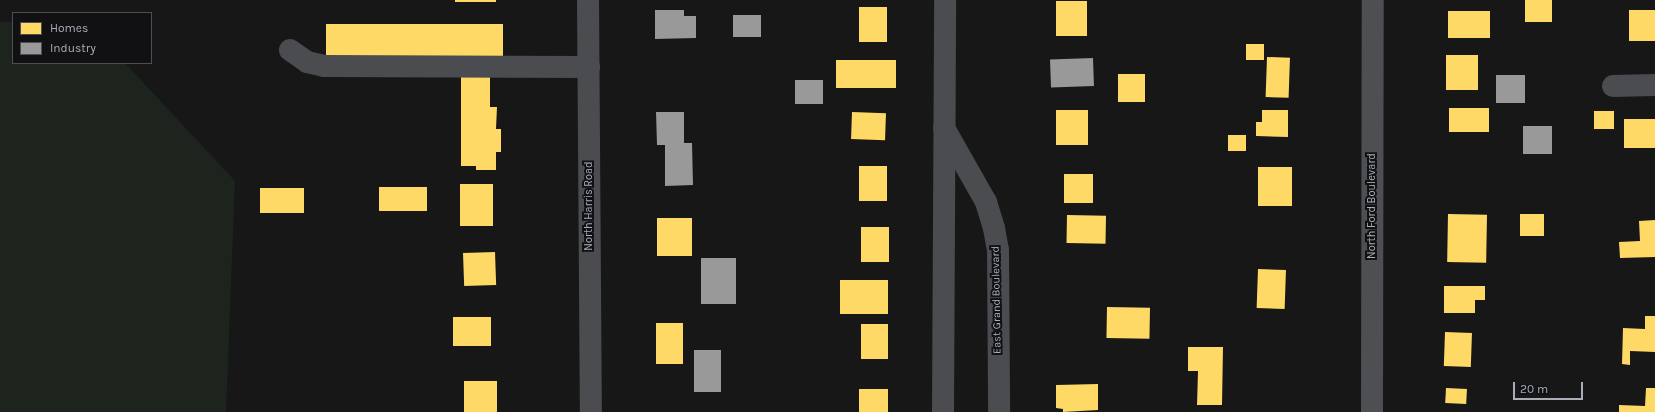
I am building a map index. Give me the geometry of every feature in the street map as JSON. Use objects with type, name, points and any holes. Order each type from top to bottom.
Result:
[{"type":"main road","name":"North Ford Boulevard","points":[[1372,412],[1373,0]]},
{"type":"street","name":"North Harris Road","points":[[588,0],[591,412]]},
{"type":"street","name":"East Grand Boulevard","points":[[943,412],[945,0]]},
{"type":"street","points":[[290,50],[307,62],[324,66],[589,67]]},
{"type":"street","points":[[1613,86],[1655,85]]},
{"type":"street","name":"East Grand Boulevard","points":[[944,127],[986,202],[994,228],[998,250],[999,412]]},
{"type":"shaded area","points":[[0,22],[12,22],[12,64],[126,64],[235,181],[226,412],[0,412]]},
{"type":"building: Homes","points":[[455,0],[496,0],[496,2],[455,2]]},
{"type":"building: Homes","points":[[1525,0],[1552,0],[1552,22],[1525,22]]},
{"type":"building: Homes","points":[[1056,1],[1087,1],[1087,36],[1056,36]]},
{"type":"building: Homes","points":[[859,7],[887,7],[887,42],[859,42]]},
{"type":"building: Homes","points":[[1629,10],[1655,10],[1655,41],[1629,41]]},
{"type":"building: Homes","points":[[1448,11],[1490,11],[1490,38],[1448,38]]},
{"type":"building: Homes","points":[[326,24],[503,24],[503,62],[326,62]]},
{"type":"building: Homes","points":[[1246,44],[1264,44],[1264,60],[1246,60]]},
{"type":"building: Homes","points":[[1446,55],[1478,55],[1478,90],[1446,90]]},
{"type":"building: Homes","points":[[1267,57],[1290,58],[1289,98],[1266,97]]},
{"type":"building: Homes","points":[[836,60],[896,60],[896,88],[836,88]]},
{"type":"building: Homes","points":[[1118,74],[1145,74],[1145,102],[1118,102]]},
{"type":"building: Homes","points":[[461,77],[490,77],[490,107],[497,107],[496,129],[501,129],[501,152],[496,152],[496,170],[476,170],[476,166],[461,166]]},
{"type":"building: Homes","points":[[1449,108],[1489,108],[1489,132],[1449,132]]},
{"type":"building: Homes","points":[[1056,110],[1088,110],[1088,145],[1056,145]]},
{"type":"building: Homes","points":[[1262,110],[1288,110],[1288,137],[1256,136],[1256,122],[1262,122]]},
{"type":"building: Homes","points":[[1594,111],[1614,111],[1614,129],[1594,129]]},
{"type":"building: Homes","points":[[852,112],[886,113],[885,140],[851,139]]},
{"type":"building: Homes","points":[[1624,119],[1655,119],[1655,148],[1624,148]]},
{"type":"building: Homes","points":[[1228,135],[1246,135],[1246,151],[1228,151]]},
{"type":"building: Homes","points":[[859,166],[887,166],[887,201],[859,201]]},
{"type":"building: Homes","points":[[1258,167],[1292,167],[1292,206],[1258,206]]},
{"type":"building: Homes","points":[[1064,174],[1093,174],[1093,203],[1064,203]]},
{"type":"building: Homes","points":[[460,184],[493,184],[493,226],[460,226]]},
{"type":"building: Homes","points":[[379,187],[427,187],[427,211],[379,211]]},
{"type":"building: Homes","points":[[260,188],[304,188],[304,213],[260,213]]},
{"type":"building: Homes","points":[[1448,214],[1487,215],[1486,263],[1447,262]]},
{"type":"building: Homes","points":[[1520,214],[1544,214],[1544,236],[1520,236]]},
{"type":"building: Homes","points":[[1067,215],[1106,216],[1106,244],[1067,243]]},
{"type":"building: Homes","points":[[657,218],[692,218],[692,256],[657,256]]},
{"type":"building: Homes","points":[[1655,220],[1655,257],[1620,258],[1619,242],[1640,241],[1639,221]]},
{"type":"building: Homes","points":[[861,227],[889,227],[889,262],[861,262]]},
{"type":"building: Homes","points":[[495,252],[496,285],[464,286],[463,253]]},
{"type":"building: Homes","points":[[1258,269],[1286,270],[1285,309],[1257,308]]},
{"type":"building: Homes","points":[[840,280],[888,280],[888,314],[840,314]]},
{"type":"building: Homes","points":[[1444,286],[1485,286],[1485,300],[1475,300],[1475,313],[1444,313]]},
{"type":"building: Homes","points":[[1107,307],[1150,308],[1149,339],[1106,338]]},
{"type":"building: Homes","points":[[1645,316],[1655,316],[1655,352],[1630,351],[1630,365],[1622,364],[1623,328],[1645,329]]},
{"type":"building: Homes","points":[[453,317],[491,317],[491,346],[453,346]]},
{"type":"building: Homes","points":[[656,323],[683,323],[683,364],[656,364]]},
{"type":"building: Homes","points":[[861,324],[888,324],[888,359],[861,359]]},
{"type":"building: Homes","points":[[1445,332],[1472,333],[1471,367],[1444,366]]},
{"type":"building: Homes","points":[[1188,347],[1223,347],[1222,405],[1197,405],[1198,371],[1188,371]]},
{"type":"building: Homes","points":[[464,381],[497,381],[497,412],[464,412]]},
{"type":"building: Homes","points":[[1098,384],[1098,410],[1063,412],[1063,409],[1056,408],[1056,385]]},
{"type":"building: Homes","points":[[1446,388],[1467,389],[1466,404],[1445,403]]},
{"type":"building: Homes","points":[[1646,388],[1655,388],[1655,412],[1619,412],[1619,405],[1645,406]]},
{"type":"building: Homes","points":[[859,389],[888,389],[888,412],[859,412]]},
{"type":"building: Industry","points":[[655,10],[684,10],[684,16],[696,16],[696,38],[655,39]]},
{"type":"building: Industry","points":[[733,15],[761,15],[761,37],[733,37]]},
{"type":"building: Industry","points":[[1093,58],[1094,86],[1051,87],[1050,60]]},
{"type":"building: Industry","points":[[1496,75],[1525,75],[1525,103],[1496,103]]},
{"type":"building: Industry","points":[[795,80],[823,80],[823,104],[795,104]]},
{"type":"building: Industry","points":[[656,112],[684,112],[684,143],[692,143],[693,185],[665,186],[665,145],[657,145]]},
{"type":"building: Industry","points":[[1523,126],[1552,126],[1552,154],[1523,154]]},
{"type":"building: Industry","points":[[701,258],[736,258],[736,304],[701,304]]},
{"type":"building: Industry","points":[[694,350],[721,350],[721,392],[694,392]]}]
